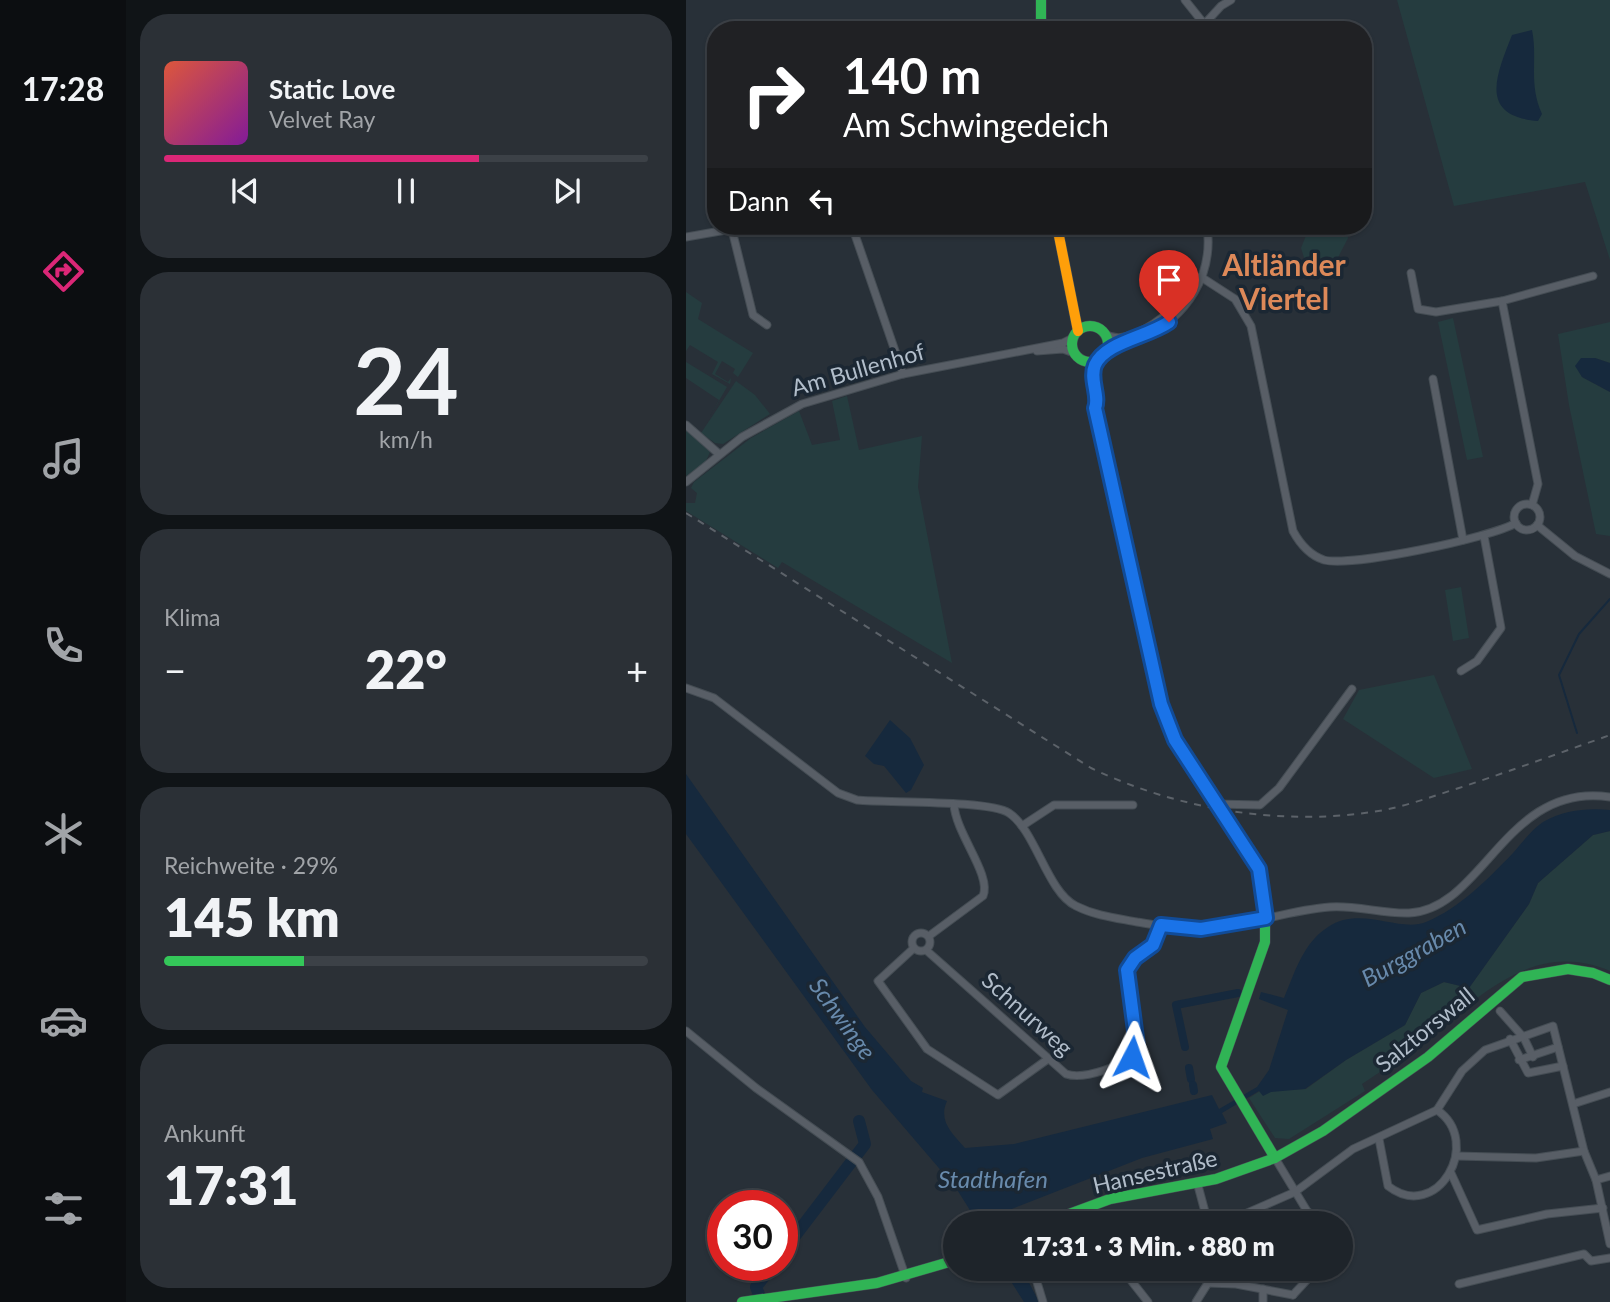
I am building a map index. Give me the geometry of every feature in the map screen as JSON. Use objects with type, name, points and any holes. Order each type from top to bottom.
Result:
[{"type":"main road","points":[[1041,0],[1041,21]]},
{"type":"main road","points":[[1059,235],[1078,357],[1087,369],[1092,406],[1095,408]]},
{"type":"main road","points":[[1062,253],[1080,310],[1090,326],[1105,334],[1107,351],[1098,360],[1094,371],[1095,408],[1161,704],[1175,740],[1259,869],[1266,918],[1265,942],[1250,991],[1224,1054],[1222,1072],[1275,1158]]},
{"type":"main road","points":[[1075,334],[1090,326]]},
{"type":"main road","points":[[1078,357],[1098,360]]},
{"type":"main road","name":"Salztorswall","points":[[1275,1158],[1322,1131],[1428,1057],[1518,979],[1546,971],[1568,969],[1593,973],[1610,980]]},
{"type":"main road","name":"Hansestraße","points":[[1078,1211],[1110,1199],[1245,1170],[1275,1158]]},
{"type":"main road","points":[[742,1302],[824,1298],[906,1279],[943,1265]]},
{"type":"street","points":[[1185,0],[1198,21]]},
{"type":"street","points":[[1210,21],[1231,0]]},
{"type":"street","points":[[686,237],[707,234]]},
{"type":"street","points":[[733,235],[753,315],[767,325]]},
{"type":"street","points":[[855,235],[903,374]]},
{"type":"street","points":[[1107,351],[1169,322],[1192,297],[1201,277],[1208,235]]},
{"type":"street","points":[[1412,273],[1419,309],[1436,312],[1502,301],[1592,276]]},
{"type":"street","points":[[1105,334],[1115,338],[1145,329],[1172,309],[1194,281],[1201,277]]},
{"type":"street","points":[[1201,277],[1235,299],[1251,326],[1293,531],[1301,545],[1323,559],[1342,563],[1483,536],[1516,523],[1528,529],[1537,525]]},
{"type":"street","points":[[1502,301],[1538,484],[1532,505]]},
{"type":"street","name":"Am Bullenhof","points":[[1019,352],[1075,334]]},
{"type":"street","name":"Am Bullenhof","points":[[686,482],[753,430],[795,407],[903,374],[1019,352],[1063,349],[1078,357]]},
{"type":"street","points":[[1433,379],[1463,540]]},
{"type":"street","points":[[686,425],[719,454]]},
{"type":"street","points":[[1516,523],[1518,508],[1532,505]]},
{"type":"street","points":[[1532,505],[1539,513],[1537,525]]},
{"type":"street","points":[[1537,525],[1558,545],[1610,574]]},
{"type":"street","points":[[1461,671],[1477,661],[1501,628],[1483,536]]},
{"type":"street","points":[[686,688],[714,698],[838,793],[857,800],[994,807],[1009,813],[1022,826],[1050,876],[1072,905],[1100,916],[1161,925],[1201,929],[1334,906],[1409,913],[1432,908],[1451,896],[1539,811],[1554,802],[1580,796],[1610,797]]},
{"type":"street","points":[[1216,804],[1260,806],[1279,788],[1352,689]]},
{"type":"street","points":[[1022,826],[1054,804],[1133,804]]},
{"type":"street","points":[[929,936],[984,896],[987,888],[958,828],[954,805]]},
{"type":"street","name":"Schnurweg","points":[[926,950],[1048,1059],[1072,1076],[1132,1057],[1137,1046],[1127,970],[1135,958],[1153,945],[1161,925]]},
{"type":"street","points":[[914,948],[914,935],[922,932],[929,936]]},
{"type":"street","points":[[914,948],[926,950],[930,945],[929,936]]},
{"type":"street","points":[[914,948],[878,981],[927,1049],[998,1095],[1048,1059]]},
{"type":"street","points":[[1500,1011],[1524,1038],[1533,1057]]},
{"type":"street","points":[[1252,1211],[1296,1192],[1353,1149],[1437,1110],[1469,1064],[1485,1050],[1553,1026],[1584,1151],[1596,1180],[1610,1244]]},
{"type":"street","points":[[686,1031],[756,1088],[859,1162],[878,1197],[906,1279]]},
{"type":"street","points":[[1510,1039],[1528,1073],[1563,1066]]},
{"type":"street","points":[[1519,1060],[1558,1047]]},
{"type":"street","points":[[1573,1104],[1610,1092]]},
{"type":"street","points":[[1379,1139],[1388,1186],[1399,1193],[1418,1198],[1435,1189],[1451,1173],[1456,1156],[1452,1126],[1437,1110]]},
{"type":"street","points":[[1456,1156],[1536,1158],[1584,1151]]},
{"type":"street","points":[[1275,1158],[1307,1211]]},
{"type":"street","points":[[1451,1173],[1477,1230],[1547,1214],[1603,1208]]},
{"type":"street","points":[[1596,1180],[1610,1176]]},
{"type":"street","points":[[1197,1182],[1205,1211]]},
{"type":"street","points":[[1460,1284],[1584,1254],[1591,1261],[1610,1258]]},
{"type":"street","points":[[1037,1281],[1043,1302]]},
{"type":"street","points":[[1131,1281],[1148,1302]]},
{"type":"street","points":[[1196,1302],[1208,1283],[1263,1289],[1294,1298],[1307,1281]]},
{"type":"street","points":[[1263,1289],[1263,1302]]},
{"type":"green space","points":[[1397,0],[1610,0],[1610,260],[1585,182],[1454,206]]},
{"type":"green space","points":[[1306,235],[1348,235],[1327,279],[1307,267],[1301,248]]},
{"type":"green space","points":[[686,292],[702,303],[698,319],[753,353],[738,377],[733,373],[735,369],[722,361],[715,374],[728,382],[731,378],[730,384],[712,374],[718,362],[690,345],[686,351]]},
{"type":"green space","points":[[1453,318],[1483,457],[1467,460],[1438,322]]},
{"type":"green space","points":[[1610,322],[1610,363],[1595,358],[1576,366],[1582,377],[1610,392],[1610,536],[1596,534],[1569,405],[1558,334]]},
{"type":"green space","points":[[686,362],[727,387],[710,416],[719,400],[686,378]]},
{"type":"green space","points":[[736,381],[755,395],[770,414],[723,444],[715,443],[701,433]]},
{"type":"green space","points":[[847,396],[859,450],[922,436],[918,487],[952,663],[782,562],[778,568],[686,511],[686,503],[695,503],[697,493],[691,488],[694,482],[751,438],[799,411],[812,445],[840,440],[832,401]]},
{"type":"green space","points":[[686,429],[710,452],[705,463],[686,476]]},
{"type":"green space","points":[[1461,587],[1469,638],[1453,641],[1445,590]]},
{"type":"green space","points":[[1434,675],[1472,769],[1434,778],[1343,719],[1359,690]]},
{"type":"green space","points":[[1610,831],[1610,971],[1581,963],[1554,962],[1528,969],[1504,980],[1481,995],[1409,1053],[1362,1084],[1365,1091],[1289,1139],[1275,1138],[1249,1098],[1260,1091],[1306,1089],[1346,1060],[1405,1025],[1421,993],[1444,982],[1469,988],[1529,904],[1538,883],[1593,835]]},
{"type":"water","points":[[1532,30],[1535,92],[1542,114],[1538,121],[1506,111],[1499,102],[1496,91],[1501,64],[1512,35]]},
{"type":"water","points":[[1581,358],[1595,358],[1610,363],[1610,392],[1582,377],[1575,366]]},
{"type":"water","points":[[890,720],[910,738],[924,765],[911,790],[906,793],[884,766],[874,764],[865,756]]},
{"type":"water","points":[[686,774],[865,1027],[911,1081],[923,1088],[922,1092],[947,1101],[945,1121],[965,1148],[1014,1144],[1212,1095],[1219,1109],[1257,1087],[1269,1070],[1288,1010],[1259,999],[1261,992],[1284,998],[1306,950],[1328,927],[1353,918],[1404,924],[1426,922],[1462,901],[1483,883],[1539,825],[1567,812],[1610,810],[1610,831],[1593,835],[1538,883],[1529,904],[1469,988],[1444,982],[1421,993],[1405,1025],[1346,1060],[1305,1089],[1271,1092],[1263,1096],[1259,1091],[1222,1113],[1227,1123],[1210,1129],[1213,1139],[1142,1158],[1007,1211],[970,1211],[956,1188],[872,1090],[686,834]]},
{"type":"water","points":[[1011,1281],[1028,1281],[1039,1302],[1024,1302]]},
{"type":"waterway","points":[[1577,733],[1559,675],[1579,634],[1610,599]]},
{"type":"waterway","points":[[1185,1047],[1176,1005],[1238,993]]},
{"type":"waterway","points":[[1189,1068],[1191,1079]]},
{"type":"waterway","points":[[1193,1085],[1194,1091]]},
{"type":"waterway","points":[[798,1232],[865,1144],[859,1121]]},
{"type":"waterway","points":[[761,1281],[756,1287],[762,1302]]},
{"type":"railway","points":[[686,513],[1091,768],[1124,782],[1193,804],[1228,811],[1301,817],[1383,810],[1459,788],[1610,735]]},
{"type":"traffic: fast","points":[[1041,0],[1041,21]]},
{"type":"traffic: fast","points":[[1090,326],[1103,331],[1108,344],[1103,357],[1090,362],[1077,357],[1072,344],[1077,331],[1090,326]]},
{"type":"traffic: fast","points":[[1098,360],[1094,371],[1096,412],[1161,704],[1175,740],[1259,869],[1265,897],[1265,942],[1221,1067],[1275,1158]]},
{"type":"traffic: fast","points":[[1078,1211],[1110,1199],[1216,1179],[1275,1158],[1323,1131],[1428,1057],[1522,977],[1568,969],[1593,973],[1610,980]]},
{"type":"traffic: fast","points":[[742,1302],[877,1283],[943,1264]]},
{"type":"traffic: slow","points":[[1059,235],[1078,331]]},
{"type":"district","name":"Altländer Viertel","points":[[1284,283]]},
{"type":"route","points":[[1132,1057],[1137,1046],[1127,970],[1135,958],[1146,953],[1153,945],[1161,925],[1183,929],[1219,928],[1266,918],[1259,869],[1175,740],[1161,704],[1095,408],[1094,371],[1098,360],[1112,346],[1142,337],[1169,322]]},
{"type":"water label","name":"Burggraben","points":[[1414,953]]},
{"type":"water label","name":"Schwinge","points":[[842,1019]]},
{"type":"water label","name":"Stadthafen","points":[[993,1180]]}]
